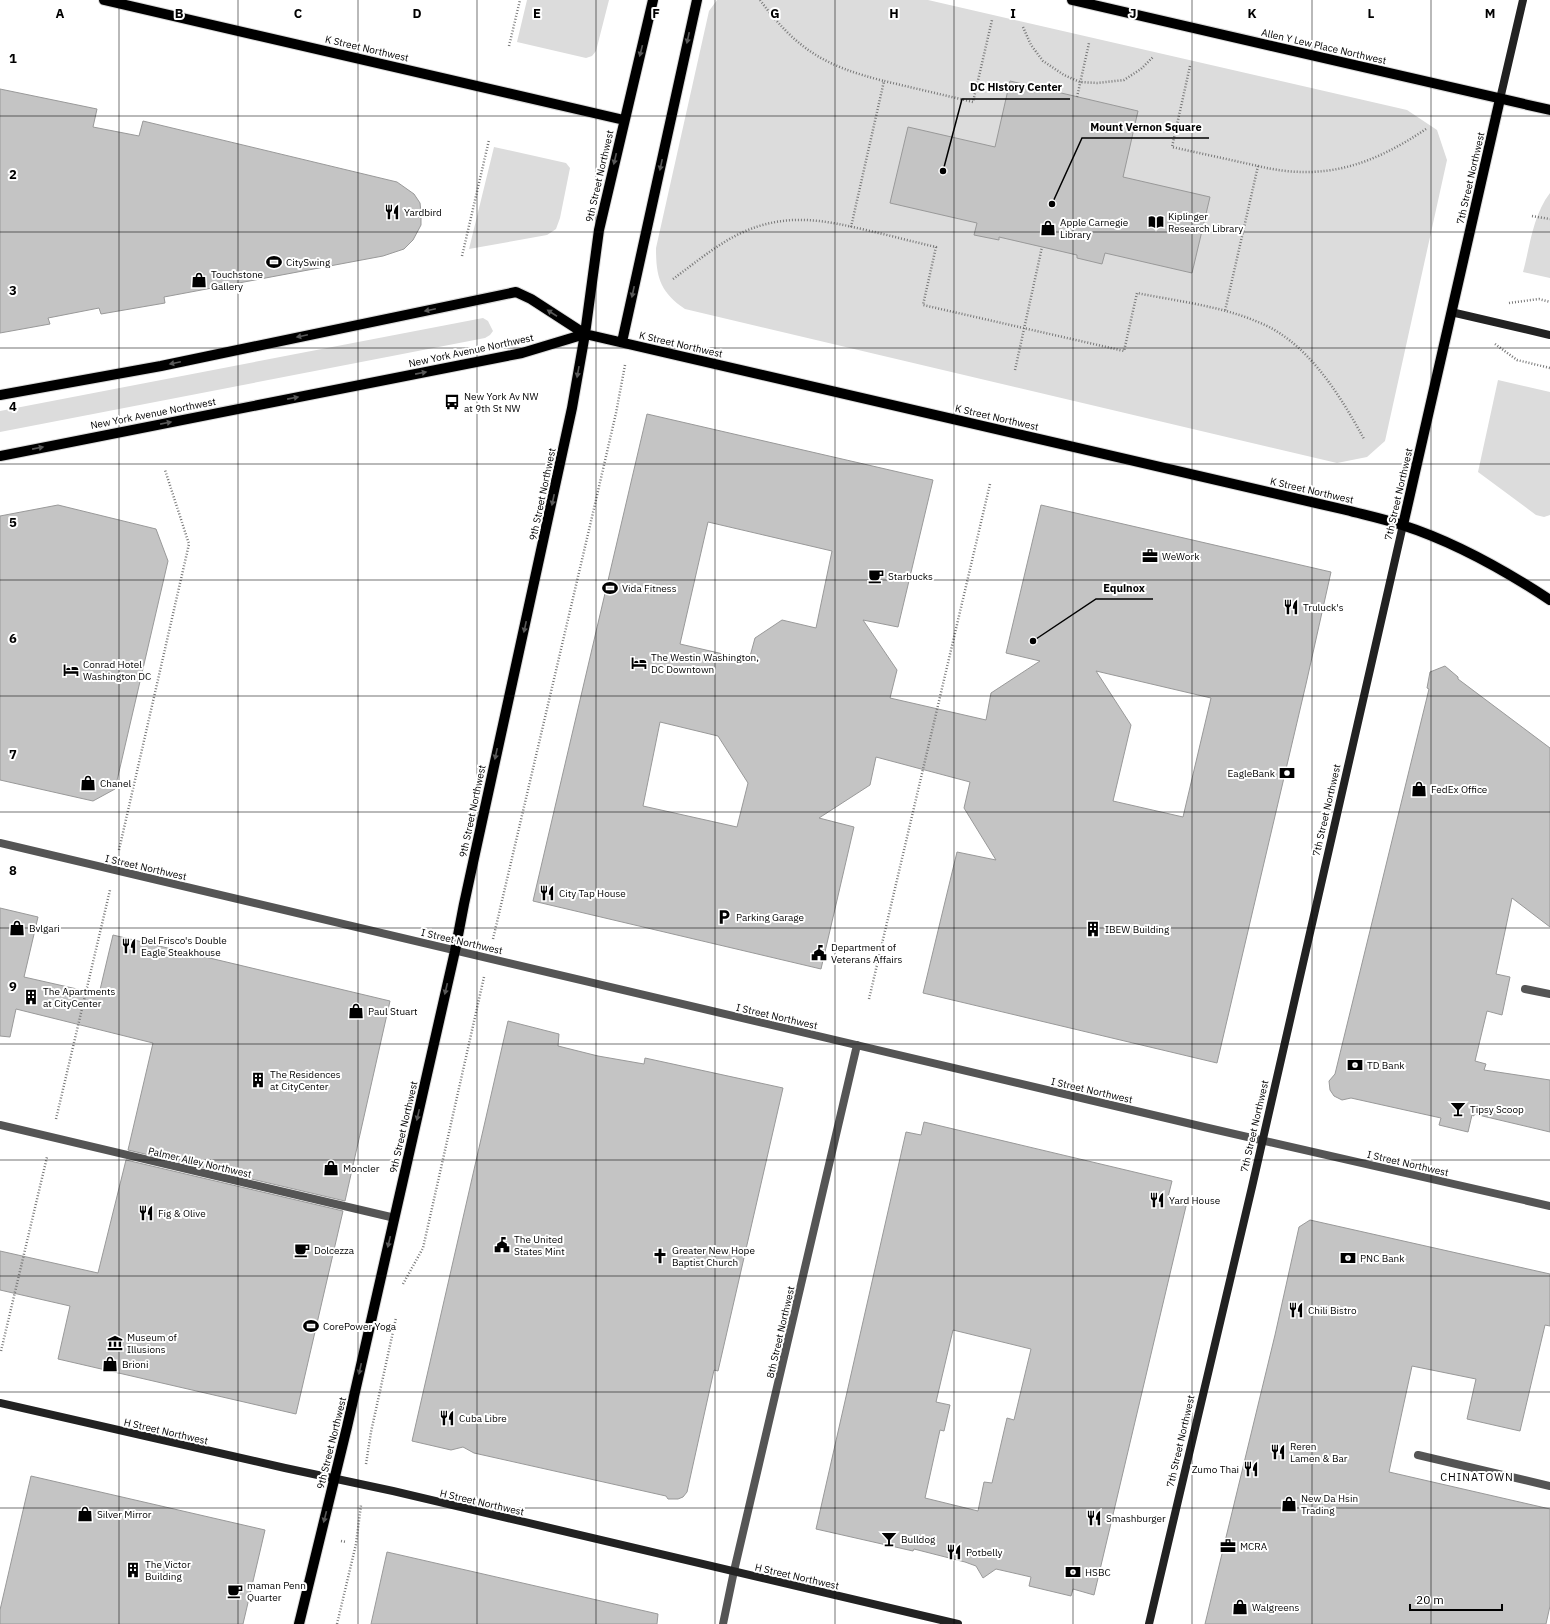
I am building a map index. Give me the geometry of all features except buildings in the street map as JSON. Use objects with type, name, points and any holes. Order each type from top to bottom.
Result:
[{"type":"main road","name":"K Street Northwest","points":[[104,0],[624,120]]},
{"type":"main road","name":"9th Street Northwest","points":[[299,1624],[395,1218],[455,951],[467,889],[563,454],[585,334],[599,230],[624,120],[654,0]]},
{"type":"main road","points":[[622,342],[697,0]]},
{"type":"main road","name":"Allen Y Lew Place Northwest","points":[[1072,0],[1500,99]]},
{"type":"main road","name":"7th Street Northwest","points":[[1149,1624],[1263,1140],[1523,0]]},
{"type":"main road","points":[[1500,99],[1550,110]]},
{"type":"main road","points":[[0,395],[161,366],[516,292],[531,299],[585,334]]},
{"type":"main road","points":[[1451,312],[1550,335]]},
{"type":"main road","name":"K Street Northwest","points":[[585,334],[1346,510],[1403,525],[1462,550],[1501,570],[1550,600]]},
{"type":"main road","name":"New York Avenue Northwest","points":[[0,456],[522,353],[585,334]]},
{"type":"main road","name":"H Street Northwest","points":[[0,1403],[734,1571],[958,1624]]},
{"type":"street","name":"I Street Northwest","points":[[0,843],[455,951],[1550,1206]]},
{"type":"street","points":[[1525,989],[1550,994]]},
{"type":"street","name":"8th Street Northwest","points":[[724,1624],[734,1571],[857,1045]]},
{"type":"street","name":"Palmer Alley Northwest","points":[[0,1125],[395,1218]]},
{"type":"street","points":[[1418,1456],[1550,1486]]},
{"type":"path","points":[[510,46],[520,0]]},
{"type":"path","points":[[760,0],[780,26],[796,42],[814,55],[833,65],[854,73],[884,81],[973,102],[992,20]]},
{"type":"path","points":[[1023,28],[1031,45],[1043,60],[1064,75],[1080,82],[1097,83],[1124,80],[1141,69],[1153,57]]},
{"type":"path","points":[[1077,97],[1089,43]]},
{"type":"path","points":[[1190,66],[1172,147],[1292,173],[1310,173],[1343,168],[1361,163],[1398,146],[1426,128]]},
{"type":"path","points":[[851,227],[884,81]]},
{"type":"path","points":[[462,256],[489,140]]},
{"type":"path","points":[[1225,311],[1258,166]]},
{"type":"path","points":[[1532,216],[1550,220]]},
{"type":"path","points":[[673,279],[708,252],[742,233],[764,225],[806,219],[828,221],[936,247],[923,305],[1124,351],[1137,293],[1225,311],[1259,322],[1274,330],[1288,340],[1311,361],[1342,400],[1364,439]]},
{"type":"path","points":[[1015,370],[1042,247]]},
{"type":"path","points":[[499,913],[616,413]]},
{"type":"path","points":[[118,856],[189,544],[165,470]]},
{"type":"path","points":[[869,999],[990,484]]},
{"type":"path","points":[[402,1291],[403,1283],[423,1248],[477,1004]]},
{"type":"path","points":[[371,1432],[397,1313]]},
{"type":"path","points":[[337,1624],[356,1544]]},
{"type":"shaded area","points":[[527,0],[609,0],[596,51],[592,56],[586,58],[517,42]]},
{"type":"shaded area","points":[[717,0],[928,0],[1407,110],[1437,130],[1447,160],[1385,441],[1367,457],[1337,463],[685,309],[670,296],[661,283],[657,267],[656,248],[709,11]]},
{"type":"shaded area","points":[[494,147],[566,163],[570,168],[560,218],[556,229],[547,235],[469,249]]},
{"type":"shaded area","points":[[1550,193],[1550,278],[1523,272],[1536,221],[1544,202]]},
{"type":"shaded area","points":[[483,318],[488,321],[493,331],[485,338],[0,432],[0,411]]},
{"type":"shaded area","points":[[1498,380],[1550,392],[1550,515],[1544,517],[1536,515],[1478,472]]},
{"type":"place","name":"DC History Center","points":[[943,171]]},
{"type":"place","name":"Mount Vernon Square","points":[[1052,204]]},
{"type":"place","name":"Yardbird","points":[[392,212]]},
{"type":"place","name":"Kiplinger Research Library","points":[[1156,222]]},
{"type":"place","name":"Apple Carnegie Library","points":[[1048,228]]},
{"type":"place","name":"CitySwing","points":[[274,262]]},
{"type":"place","name":"Touchstone Gallery","points":[[199,280]]},
{"type":"place","name":"New York Av NW at 9th St NW","points":[[452,402]]},
{"type":"place","name":"WeWork","points":[[1150,556]]},
{"type":"place","name":"Starbucks","points":[[876,576]]},
{"type":"place","name":"Vida Fitness","points":[[610,588]]},
{"type":"place","name":"Truluck's","points":[[1291,607]]},
{"type":"place","name":"Equinox","points":[[1033,641]]},
{"type":"place","name":"The Westin Washington, DC Downtown","points":[[639,663]]},
{"type":"place","name":"Conrad Hotel Washington DC","points":[[71,670]]},
{"type":"place","name":"EagleBank","points":[[1287,773]]},
{"type":"place","name":"Chanel","points":[[88,783]]},
{"type":"place","name":"FedEx Office","points":[[1419,789]]},
{"type":"place","name":"City Tap House","points":[[547,893]]},
{"type":"place","name":"Parking Garage","points":[[724,917]]},
{"type":"place","name":"Bvlgari","points":[[17,928]]},
{"type":"place","name":"IBEW Building","points":[[1093,929]]},
{"type":"place","name":"Del Frisco's Double Eagle Steakhouse","points":[[129,946]]},
{"type":"place","name":"Department of Veterans Affairs","points":[[819,953]]},
{"type":"place","name":"The Apartments at CityCenter","points":[[31,997]]},
{"type":"place","name":"Paul Stuart","points":[[356,1011]]},
{"type":"place","name":"TD Bank","points":[[1355,1065]]},
{"type":"place","name":"The Residences at CityCenter","points":[[258,1080]]},
{"type":"place","name":"Tipsy Scoop","points":[[1458,1109]]},
{"type":"place","name":"Moncler","points":[[331,1168]]},
{"type":"place","name":"Yard House","points":[[1157,1200]]},
{"type":"place","name":"Fig & Olive","points":[[146,1213]]},
{"type":"place","name":"The United States Mint","points":[[502,1245]]},
{"type":"place","name":"Dolcezza","points":[[302,1250]]},
{"type":"place","name":"Greater New Hope Baptist Church","points":[[660,1256]]},
{"type":"place","name":"PNC Bank","points":[[1348,1258]]},
{"type":"place","name":"Chili Bistro","points":[[1296,1310]]},
{"type":"place","name":"CorePower Yoga","points":[[311,1326]]},
{"type":"place","name":"Museum of Illusions","points":[[115,1343]]},
{"type":"place","name":"Brioni","points":[[110,1364]]},
{"type":"place","name":"Cuba Libre","points":[[447,1418]]},
{"type":"place","name":"Reren Lamen & Bar","points":[[1278,1452]]},
{"type":"place","name":"Zumo Thai","points":[[1251,1469]]},
{"type":"place","name":"New Da Hsin Trading","points":[[1289,1504]]},
{"type":"place","name":"Silver Mirror","points":[[85,1514]]},
{"type":"place","name":"Smashburger","points":[[1094,1518]]},
{"type":"place","name":"Bulldog","points":[[889,1539]]},
{"type":"place","name":"MCRA","points":[[1228,1546]]},
{"type":"place","name":"Potbelly","points":[[954,1552]]},
{"type":"place","name":"The Victor Building","points":[[133,1570]]},
{"type":"place","name":"HSBC","points":[[1073,1572]]},
{"type":"place","name":"maman Penn Quarter","points":[[235,1591]]},
{"type":"place","name":"Walgreens","points":[[1240,1607]]},
{"type":"district","name":"CHINATOWN","points":[[1477,1477]]}]
